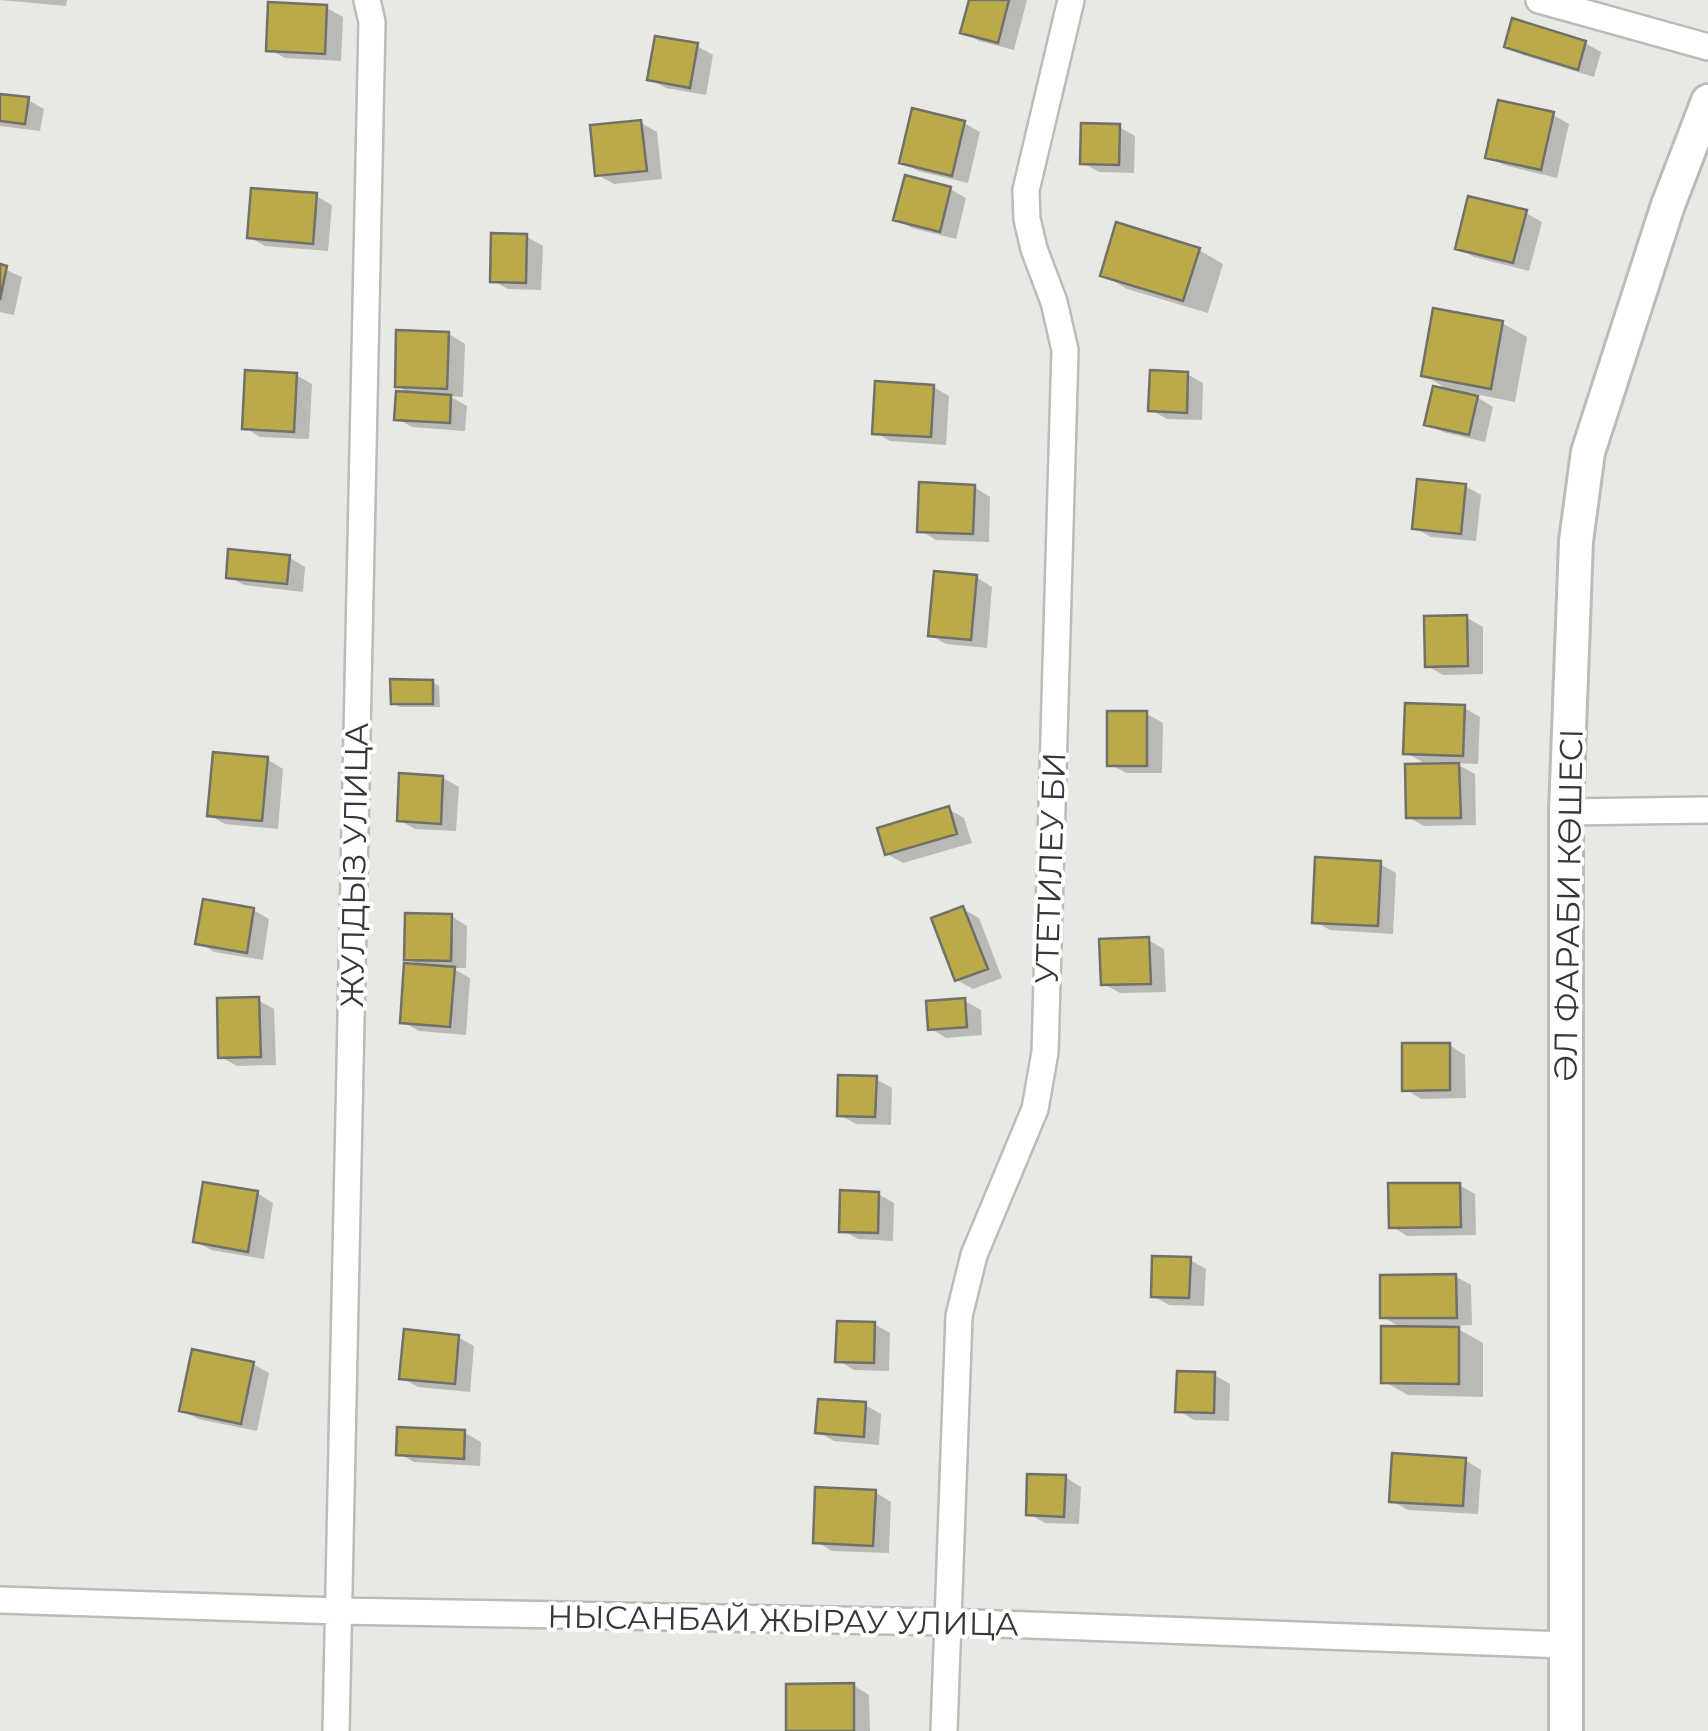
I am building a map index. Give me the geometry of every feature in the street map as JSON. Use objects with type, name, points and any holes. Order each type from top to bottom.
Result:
[{"type":"street","name":"ЖУЛДЫЗ УЛИЦА","points":[[336,1731],[372,22],[368,0]]},
{"type":"street","name":"УТЕТИЛЕУ БИ","points":[[944,1731],[959,1316],[974,1256],[1035,1109],[1045,1052],[1065,350],[1054,302],[1034,249],[1026,190],[1071,0]]},
{"type":"street","points":[[1539,0],[1708,47]]},
{"type":"street","name":"ӘЛ ФАРАБИ КӨШЕСІ","points":[[1566,1731],[1566,812],[1576,541],[1588,452],[1668,205],[1708,100]]},
{"type":"street","points":[[1566,812],[1708,810]]},
{"type":"street","name":"НЫСАНБАЙ ЖЫРАУ УЛИЦА","points":[[0,1600],[947,1622],[1565,1645]]},
{"type":"building","points":[[969,0],[1009,0],[998,43],[960,33]]},
{"type":"building","points":[[268,2],[327,5],[325,54],[266,51]]},
{"type":"building","points":[[1512,18],[1586,41],[1578,70],[1504,47]]},
{"type":"building","points":[[655,36],[698,43],[690,88],[647,80]]},
{"type":"building","points":[[0,94],[29,97],[25,124],[0,121]]},
{"type":"building","points":[[1498,100],[1554,112],[1541,170],[1485,158]]},
{"type":"building","points":[[912,108],[965,121],[952,176],[899,163]]},
{"type":"building","points":[[641,120],[647,171],[595,176],[590,125]]},
{"type":"building","points":[[1081,123],[1120,124],[1119,165],[1080,164]]},
{"type":"building","points":[[905,175],[951,187],[940,232],[893,220]]},
{"type":"building","points":[[251,188],[317,193],[313,244],[247,238]]},
{"type":"building","points":[[1468,196],[1527,210],[1513,263],[1455,249]]},
{"type":"building","points":[[1116,222],[1200,248],[1183,301],[1100,276]]},
{"type":"building","points":[[491,233],[527,234],[526,283],[490,282]]},
{"type":"building","points":[[0,264],[7,266],[0,300]]},
{"type":"building","points":[[1433,308],[1503,321],[1491,389],[1421,376]]},
{"type":"building","points":[[396,330],[449,332],[447,389],[395,387]]},
{"type":"building","points":[[245,370],[297,373],[294,432],[242,429]]},
{"type":"building","points":[[1150,370],[1188,372],[1187,413],[1148,411]]},
{"type":"building","points":[[875,381],[934,385],[931,437],[872,434]]},
{"type":"building","points":[[1433,386],[1478,396],[1469,435],[1424,425]]},
{"type":"building","points":[[396,391],[451,395],[450,423],[394,420]]},
{"type":"building","points":[[1417,479],[1466,484],[1461,534],[1412,529]]},
{"type":"building","points":[[919,482],[975,485],[973,534],[917,532]]},
{"type":"building","points":[[228,549],[290,555],[287,584],[226,578]]},
{"type":"building","points":[[934,571],[977,575],[971,640],[928,636]]},
{"type":"building","points":[[1467,615],[1468,666],[1425,667],[1424,616]]},
{"type":"building","points":[[390,679],[433,680],[433,704],[391,704]]},
{"type":"building","points":[[1405,703],[1465,705],[1463,756],[1403,754]]},
{"type":"building","points":[[1107,711],[1147,711],[1147,766],[1107,766]]},
{"type":"building","points":[[213,752],[268,757],[262,821],[207,816]]},
{"type":"building","points":[[1459,763],[1461,818],[1406,818],[1405,764]]},
{"type":"building","points":[[399,773],[443,776],[441,824],[397,821]]},
{"type":"building","points":[[949,806],[957,834],[885,855],[877,828]]},
{"type":"building","points":[[1315,857],[1381,861],[1378,926],[1312,923]]},
{"type":"building","points":[[203,899],[254,908],[247,953],[195,944]]},
{"type":"building","points":[[963,906],[988,969],[955,981],[931,918]]},
{"type":"building","points":[[405,913],[452,914],[451,961],[404,960]]},
{"type":"building","points":[[1149,937],[1151,984],[1101,985],[1099,939]]},
{"type":"building","points":[[404,963],[455,967],[450,1027],[400,1023]]},
{"type":"building","points":[[259,997],[261,1057],[218,1058],[217,998]]},
{"type":"building","points":[[965,998],[967,1027],[928,1030],[926,1001]]},
{"type":"building","points":[[1402,1043],[1450,1043],[1450,1090],[1402,1091]]},
{"type":"building","points":[[838,1075],[877,1076],[875,1117],[837,1116]]},
{"type":"building","points":[[203,1182],[258,1191],[248,1252],[193,1242]]},
{"type":"building","points":[[1388,1183],[1460,1183],[1461,1227],[1389,1228]]},
{"type":"building","points":[[840,1190],[879,1192],[878,1233],[839,1232]]},
{"type":"building","points":[[1152,1256],[1191,1257],[1189,1298],[1151,1297]]},
{"type":"building","points":[[1456,1274],[1457,1318],[1380,1318],[1380,1275]]},
{"type":"building","points":[[837,1321],[875,1322],[874,1363],[835,1362]]},
{"type":"building","points":[[1381,1326],[1459,1327],[1459,1384],[1381,1383]]},
{"type":"building","points":[[404,1329],[459,1335],[455,1384],[399,1379]]},
{"type":"building","points":[[192,1349],[254,1362],[241,1424],[179,1411]]},
{"type":"building","points":[[1177,1371],[1215,1372],[1214,1413],[1175,1412]]},
{"type":"building","points":[[818,1399],[866,1402],[864,1437],[815,1433]]},
{"type":"building","points":[[397,1427],[465,1430],[464,1459],[396,1455]]},
{"type":"building","points":[[1392,1453],[1466,1458],[1463,1506],[1389,1502]]},
{"type":"building","points":[[1027,1474],[1066,1475],[1064,1517],[1026,1515]]},
{"type":"building","points":[[815,1487],[876,1490],[873,1546],[813,1543]]},
{"type":"building","points":[[854,1683],[854,1731],[786,1731],[786,1684]]}]
